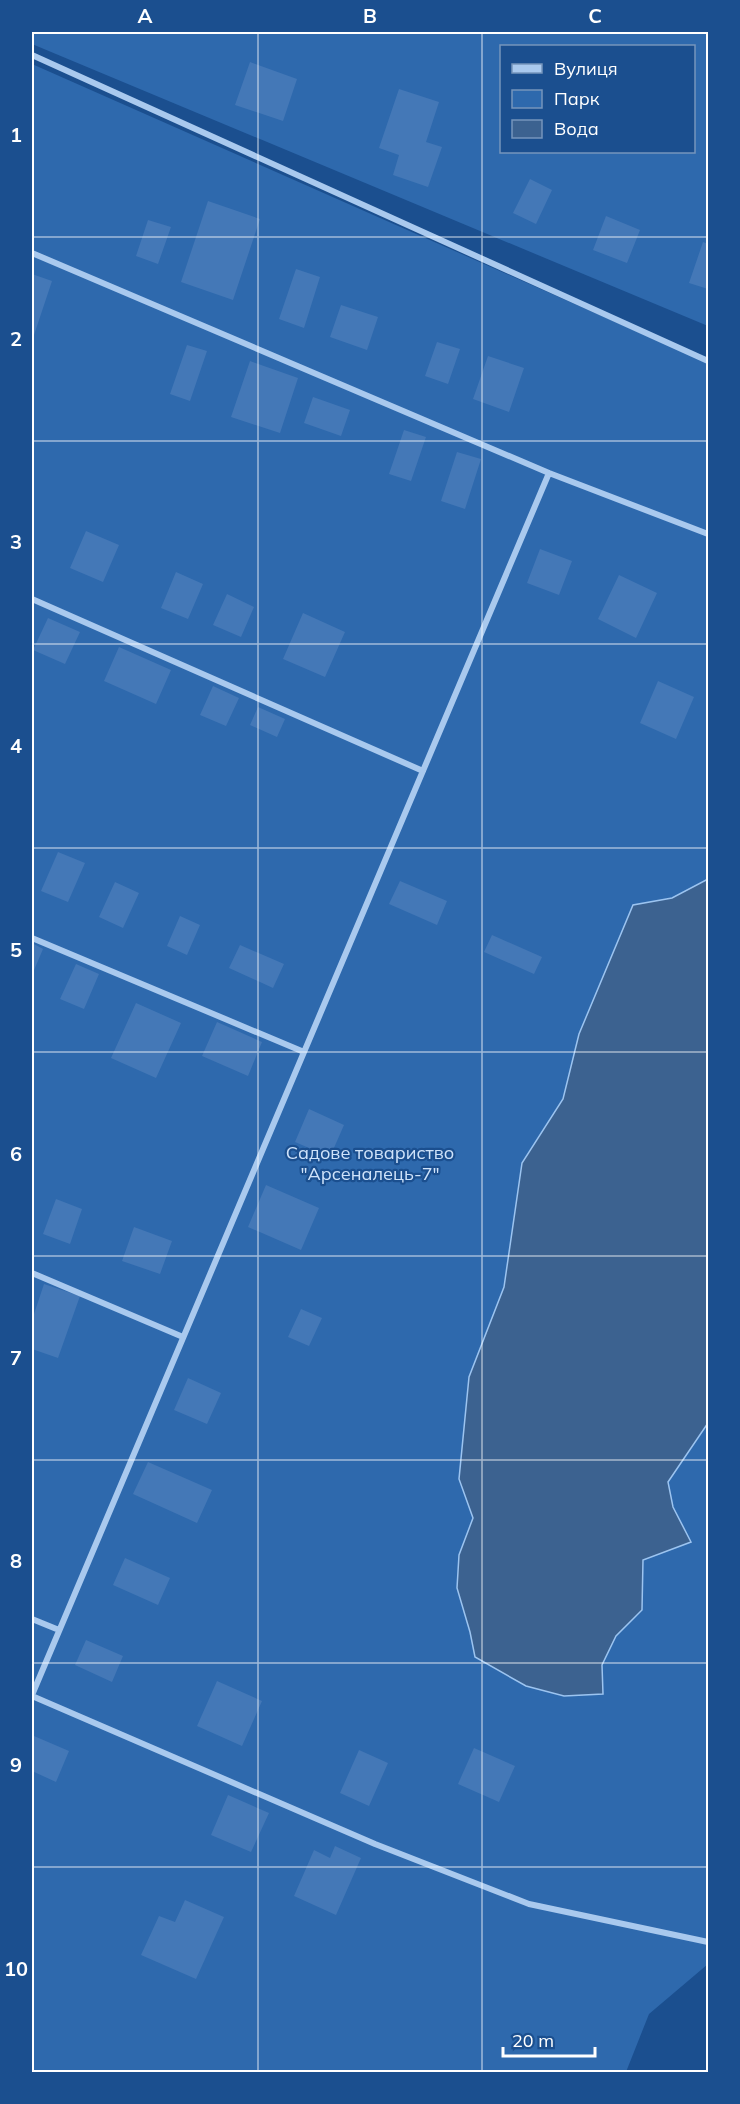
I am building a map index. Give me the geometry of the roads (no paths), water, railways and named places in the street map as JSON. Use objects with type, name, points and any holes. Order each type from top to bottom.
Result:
[{"type":"street","points":[[32,55],[708,361]]},
{"type":"street","points":[[32,253],[549,474],[708,534]]},
{"type":"street","points":[[549,474],[32,1695],[375,1844],[529,1904],[708,1942]]},
{"type":"street","points":[[32,599],[423,771]]},
{"type":"street","points":[[32,938],[304,1052]]},
{"type":"street","points":[[32,1274],[183,1337]]},
{"type":"street","points":[[32,1619],[59,1630]]},
{"type":"water","points":[[708,879],[708,1423],[668,1482],[673,1507],[691,1542],[643,1560],[642,1610],[616,1636],[602,1665],[603,1694],[564,1696],[526,1686],[475,1657],[457,1588],[459,1555],[473,1518],[459,1479],[469,1377],[504,1287],[522,1163],[563,1099],[579,1034],[633,905],[672,898]]},
{"type":"park label","name":"Садове товариство \"Арсеналець-7\"","points":[[370,1163]]}]
